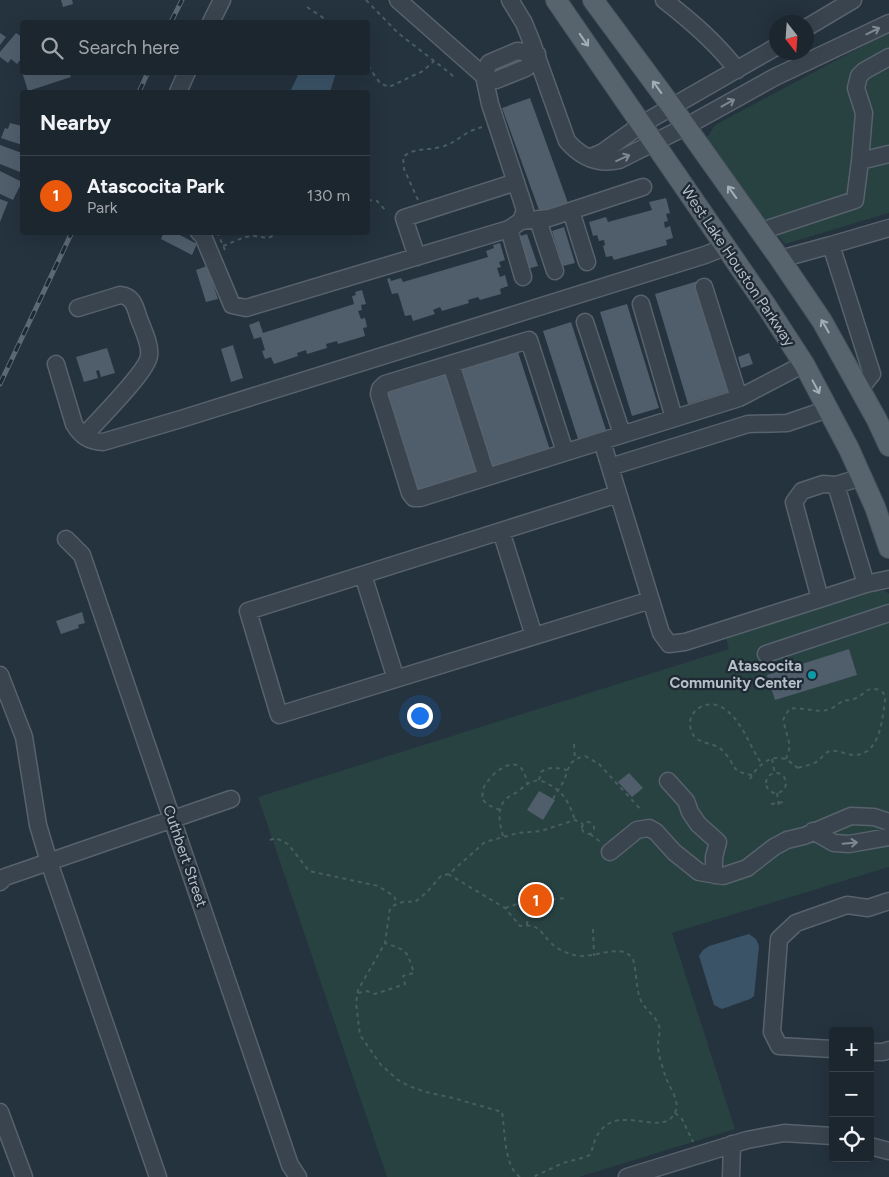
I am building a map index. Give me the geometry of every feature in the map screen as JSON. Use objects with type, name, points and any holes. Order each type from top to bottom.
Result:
[{"type":"main road","name":"West Lake Houston Parkway","points":[[556,0],[767,307],[804,364],[862,477],[889,548]]},
{"type":"main road","points":[[593,0],[672,107],[822,320],[889,446]]},
{"type":"street","points":[[212,20],[222,0]]},
{"type":"street","points":[[398,0],[484,76]]},
{"type":"street","points":[[510,0],[524,23],[537,54],[567,141],[575,150],[589,158],[598,162],[609,163],[619,160],[685,127],[775,78],[889,24]]},
{"type":"street","points":[[664,0],[722,50],[737,70]]},
{"type":"street","points":[[814,23],[854,0]]},
{"type":"street","points":[[589,158],[603,152],[642,124],[769,50]]},
{"type":"street","points":[[524,277],[515,225],[525,210],[490,104],[484,76],[489,63],[517,51],[537,54]]},
{"type":"street","points":[[760,231],[855,200],[864,113],[856,88],[859,76],[864,70],[889,56]]},
{"type":"street","points":[[179,90],[186,75]]},
{"type":"street","points":[[860,161],[889,154]]},
{"type":"street","points":[[417,256],[404,218],[516,182]]},
{"type":"street","points":[[202,235],[232,306],[246,308],[515,225],[571,211],[644,187]]},
{"type":"street","points":[[571,211],[587,262]]},
{"type":"street","points":[[538,220],[555,271]]},
{"type":"street","points":[[780,259],[889,228]]},
{"type":"street","points":[[831,245],[872,374],[860,389]]},
{"type":"street","points":[[56,364],[74,424],[78,431],[93,441],[115,440],[686,261],[724,247]]},
{"type":"street","points":[[704,287],[739,398]]},
{"type":"street","points":[[78,308],[120,295],[125,296],[134,304],[149,355],[143,371],[84,436]]},
{"type":"street","points":[[641,304],[674,418]]},
{"type":"street","points":[[585,322],[622,434]]},
{"type":"street","points":[[565,452],[529,340],[385,384],[380,389],[379,394],[410,493],[414,498],[420,498],[739,398],[804,364]]},
{"type":"street","points":[[451,364],[487,477]]},
{"type":"street","points":[[610,467],[748,424],[787,423],[828,409]]},
{"type":"street","points":[[605,451],[661,633],[669,644],[685,642],[866,584],[889,579]]},
{"type":"street","points":[[820,599],[794,502],[802,491],[823,484],[836,485],[862,477]]},
{"type":"street","points":[[836,485],[866,584]]},
{"type":"street","points":[[618,494],[248,611],[279,715],[651,600]]},
{"type":"street","points":[[501,531],[534,636]]},
{"type":"street","name":"Cuthbert Street","points":[[66,539],[82,555],[290,1165],[298,1177]]},
{"type":"street","points":[[363,575],[396,679]]},
{"type":"street","points":[[766,654],[889,613]]},
{"type":"street","points":[[0,675],[24,737],[38,826],[49,862],[158,1177]]},
{"type":"street","points":[[668,781],[686,801],[690,812],[698,824],[718,842],[714,858],[714,875]]},
{"type":"street","points":[[0,882],[5,877],[232,799]]},
{"type":"street","points":[[610,852],[637,830],[649,828],[656,832],[674,852],[699,872],[723,876],[746,868],[780,843],[796,836],[804,836],[851,816],[874,818],[889,822]]},
{"type":"street","points":[[813,831],[834,843],[848,844],[889,837]]},
{"type":"street","points":[[829,1049],[778,1046],[772,1032],[779,939],[796,923],[847,905],[868,908],[889,901]]},
{"type":"street","points":[[874,1052],[889,1050]]},
{"type":"street","points":[[0,1112],[24,1177]]},
{"type":"street","points":[[627,1177],[747,1140],[784,1133],[829,1136]]},
{"type":"street","points":[[731,1177],[732,1144]]},
{"type":"street","points":[[874,1147],[889,1151]]},
{"type":"path","points":[[366,0],[398,33],[451,74],[454,79]]},
{"type":"path","points":[[307,7],[324,20]]},
{"type":"path","points":[[370,69],[380,84],[389,87],[423,72],[434,61]]},
{"type":"path","points":[[419,202],[404,169],[403,157],[409,152],[438,148],[454,143],[468,132],[482,127]]},
{"type":"path","points":[[370,200],[377,201],[386,211]]},
{"type":"path","points":[[224,246],[245,237],[268,238],[275,235]]},
{"type":"path","points":[[786,759],[790,746],[783,720],[789,708],[821,711],[858,697],[867,690],[880,690],[884,694],[881,730],[877,740],[870,748],[854,755],[830,751],[825,753],[818,761],[797,768]]},
{"type":"path","points":[[752,775],[736,770],[725,752],[719,747],[701,742],[695,738],[691,723],[693,715],[698,708],[712,703],[726,709],[742,727],[751,748],[762,764]]},
{"type":"path","points":[[574,744],[576,754],[574,760]]},
{"type":"path","points":[[553,799],[564,781],[570,763],[585,756],[599,764],[642,811]]},
{"type":"path","points":[[750,779],[762,764],[772,760],[786,759],[800,770]]},
{"type":"path","points":[[772,760],[775,774]]},
{"type":"path","points":[[500,810],[488,806],[482,799],[484,788],[498,769],[509,765],[516,765],[522,768],[526,775],[527,783]]},
{"type":"path","points":[[539,780],[544,769],[554,767],[567,770]]},
{"type":"path","points":[[775,774],[781,775],[786,782],[783,790],[777,793],[769,789],[767,783],[769,777],[775,774]]},
{"type":"path","points":[[503,836],[500,810],[504,801],[527,783],[539,780],[558,791],[567,799],[575,820],[583,824],[587,822],[592,824],[594,827],[593,831],[590,834],[584,833],[582,830],[583,824]]},
{"type":"path","points":[[777,793],[779,806]]},
{"type":"path","points":[[771,804],[784,802]]},
{"type":"path","points":[[520,1177],[512,1168],[508,1154],[502,1112],[426,1092],[398,1080],[382,1065],[360,1035],[357,1024],[357,994],[365,976],[385,943],[390,908],[403,901],[415,902],[428,892],[441,876],[448,874],[485,842],[518,833],[541,831],[575,820]]},
{"type":"path","points":[[270,840],[276,838],[288,844],[309,870],[378,886],[394,896],[397,904]]},
{"type":"path","points":[[448,874],[505,908],[520,926],[527,925],[542,930],[550,942],[566,952],[576,956],[594,956],[617,951],[632,957],[635,963],[635,979],[640,999],[659,1026],[658,1046],[660,1057],[674,1096],[675,1113],[668,1120],[656,1124],[625,1119],[611,1123],[599,1130],[593,1143],[591,1154],[534,1177]]},
{"type":"path","points":[[505,908],[517,904],[532,904],[546,900],[566,898]]},
{"type":"path","points":[[527,925],[528,914],[532,904]]},
{"type":"path","points":[[593,929],[594,956]]},
{"type":"path","points":[[357,994],[367,991],[375,994],[405,984],[403,976],[414,973],[408,953],[403,949],[385,943]]},
{"type":"path","points":[[675,1113],[682,1119],[687,1128],[698,1155]]},
{"type":"green space","points":[[889,32],[889,213],[785,244],[705,141],[715,125]]},
{"type":"green space","points":[[881,588],[889,594],[889,867],[672,933],[735,1129],[579,1177],[387,1177],[258,797],[729,649],[726,638]]},
{"type":"water","points":[[298,75],[335,75],[331,90],[291,90]]},
{"type":"water","points":[[749,934],[756,939],[759,946],[754,996],[722,1009],[714,1005],[699,956],[709,946]]},
{"type":"building","points":[[61,0],[72,0],[73,4],[63,7]]},
{"type":"building","points":[[0,33],[6,37],[0,45]]},
{"type":"building","points":[[16,33],[20,36],[20,60],[17,64],[11,59],[8,63],[0,57],[0,52]]},
{"type":"building","points":[[23,75],[70,75],[71,77],[31,90],[28,90]]},
{"type":"building","points":[[530,98],[568,203],[540,213],[502,108]]},
{"type":"building","points":[[10,123],[20,126],[20,144],[1,138],[5,128],[8,129]]},
{"type":"building","points":[[0,145],[20,152],[20,172],[0,164]]},
{"type":"building","points":[[0,171],[20,181],[20,186],[13,200],[0,194]]},
{"type":"building","points":[[666,198],[670,213],[666,214],[668,221],[664,222],[665,228],[670,226],[673,238],[666,240],[667,245],[614,260],[612,256],[606,257],[603,246],[605,245],[604,240],[599,241],[597,235],[593,236],[589,222],[606,217],[608,222],[652,210],[649,202]]},
{"type":"building","points":[[0,199],[8,202],[0,222]]},
{"type":"building","points":[[564,227],[575,263],[563,266],[552,231]]},
{"type":"building","points":[[527,234],[538,266],[527,269],[517,237]]},
{"type":"building","points":[[163,235],[180,235],[197,244],[192,255],[161,239]]},
{"type":"building","points":[[500,243],[505,260],[499,262],[501,267],[497,268],[500,277],[505,275],[508,286],[500,289],[501,294],[480,300],[478,297],[468,300],[469,303],[442,311],[440,307],[433,310],[435,314],[413,321],[411,315],[405,316],[398,293],[392,294],[387,279],[390,278],[391,281],[401,278],[403,282],[488,257],[486,251],[494,248],[493,245]]},
{"type":"building","points":[[207,266],[218,299],[206,302],[196,270]]},
{"type":"building","points":[[698,281],[731,391],[688,404],[655,294]]},
{"type":"building","points":[[362,290],[366,304],[361,305],[362,310],[358,311],[361,319],[365,318],[367,327],[363,328],[365,336],[338,344],[337,341],[326,344],[327,348],[307,354],[306,350],[297,353],[298,356],[274,364],[271,357],[265,359],[262,351],[265,350],[261,337],[254,339],[249,325],[259,321],[263,333],[354,304],[352,296],[356,295],[355,292]]},
{"type":"building","points":[[627,304],[659,408],[632,416],[600,312]]},
{"type":"building","points":[[571,322],[606,430],[578,439],[543,331]]},
{"type":"building","points":[[233,345],[243,378],[231,382],[221,349]]},
{"type":"building","points":[[107,348],[115,373],[101,377],[99,370],[96,371],[98,378],[84,382],[76,357]]},
{"type":"building","points":[[518,352],[550,450],[490,469],[460,370]]},
{"type":"building","points":[[749,353],[753,364],[741,368],[738,357]]},
{"type":"building","points":[[445,374],[477,473],[416,492],[384,394]]},
{"type":"building","points":[[82,612],[85,623],[78,625],[79,628],[61,634],[56,621]]},
{"type":"building","name":"Atascocita Community Center","points":[[849,649],[857,675],[775,700],[767,675]]},
{"type":"building","points":[[629,773],[643,788],[632,797],[618,782]]},
{"type":"building","points":[[539,791],[555,800],[543,820],[527,810]]},
{"type":"railway","points":[[172,20],[182,0]]},
{"type":"railway","points":[[140,90],[147,75]]},
{"type":"railway","points":[[0,384],[71,235]]},
{"type":"place","name":"Atascocita Community Center","points":[[812,675]]},
{"type":"place","name":"Atascocita Park","points":[[536,900]]}]
